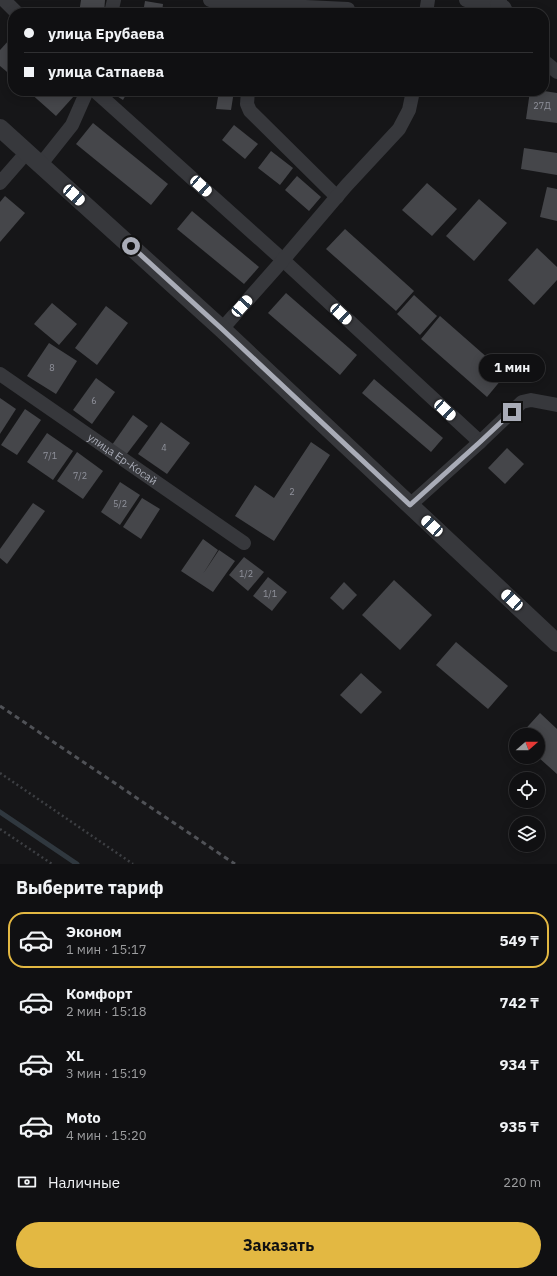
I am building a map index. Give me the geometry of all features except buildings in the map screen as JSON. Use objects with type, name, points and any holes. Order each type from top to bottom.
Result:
[{"type":"street","points":[[4,0],[12,8]]},
{"type":"street","points":[[210,0],[249,8]]},
{"type":"street","points":[[466,0],[501,6]]},
{"type":"street","points":[[302,8],[349,7]]},
{"type":"street","points":[[549,65],[557,72]]},
{"type":"street","points":[[0,184],[34,158],[72,125],[85,96]]},
{"type":"street","points":[[101,96],[283,260],[480,442]]},
{"type":"street","points":[[248,96],[247,104],[250,111],[337,197]]},
{"type":"street","points":[[222,329],[337,197],[400,129],[409,110],[412,96]]},
{"type":"street","points":[[0,128],[222,329],[557,643]]},
{"type":"street","name":"улица Ер-Косай","points":[[0,374],[244,543]]},
{"type":"street","points":[[410,505],[522,402],[531,400],[557,405]]},
{"type":"path","points":[[0,773],[133,864]]},
{"type":"path","points":[[0,829],[52,864]]},
{"type":"waterway","points":[[0,812],[77,864]]},
{"type":"railway","points":[[0,706],[235,864]]},
{"type":"route","points":[[131,246],[410,505],[512,412]]}]
